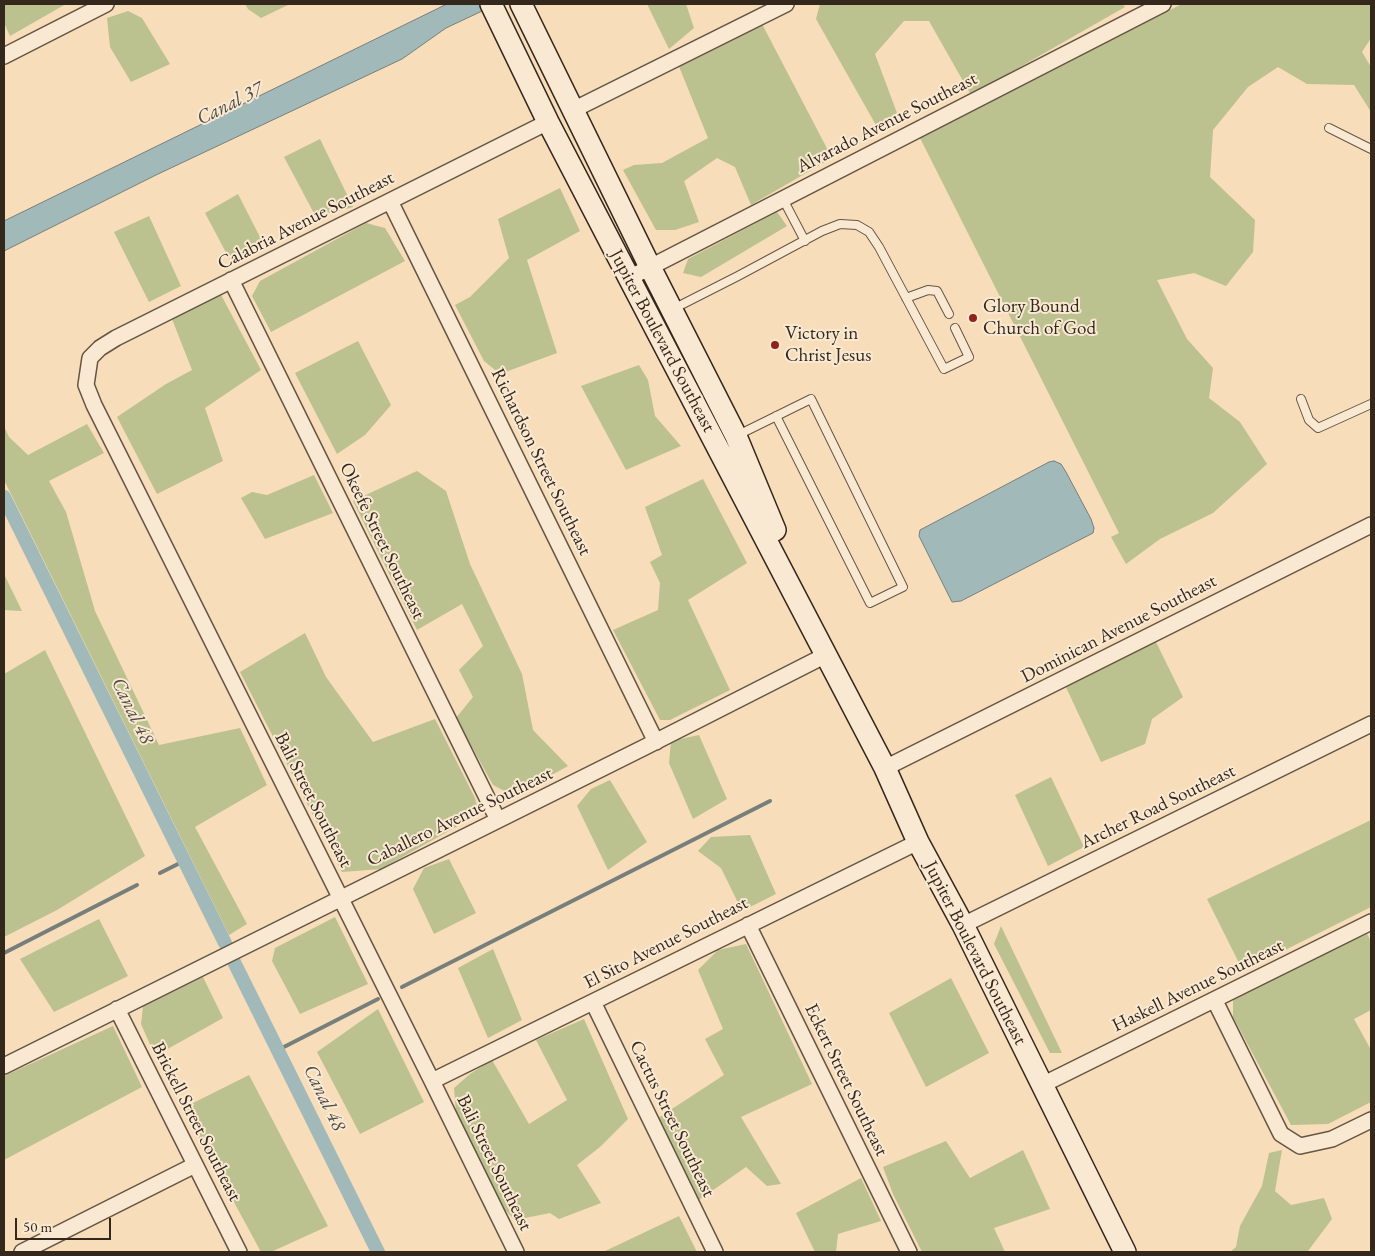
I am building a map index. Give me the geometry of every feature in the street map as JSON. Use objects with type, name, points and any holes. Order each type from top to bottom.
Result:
[{"type":"street","points":[[4,56],[106,4]]},
{"type":"street","name":"Jupiter Boulevard Southeast","points":[[491,4],[548,122],[628,278],[726,440]]},
{"type":"street","points":[[573,110],[786,4]]},
{"type":"street","name":"Alvarado Avenue Southeast","points":[[628,278],[1163,4]]},
{"type":"street","name":"Jupiter Boulevard Southeast","points":[[524,9],[672,310],[726,440],[826,655],[885,768],[918,842],[963,925],[1125,1252]]},
{"type":"street","name":"Calabria Avenue Southeast","points":[[88,364],[90,358],[100,348],[116,338],[548,122]]},
{"type":"street","name":"Richardson Street Southeast","points":[[390,201],[656,742]]},
{"type":"street","name":"Okeefe Street Southeast","points":[[231,280],[498,820]]},
{"type":"street","name":"Bali Street Southeast","points":[[88,364],[86,385],[94,405],[516,1252]]},
{"type":"street","name":"Dominican Avenue Southeast","points":[[885,768],[1371,525]]},
{"type":"street","name":"Caballero Avenue Southeast","points":[[4,1066],[656,742],[826,655]]},
{"type":"street","name":"Archer Road Southeast","points":[[963,925],[1371,724]]},
{"type":"street","name":"El Sito Avenue Southeast","points":[[432,1081],[918,842]]},
{"type":"street","name":"Haskell Avenue Southeast","points":[[1042,1085],[1371,922]]},
{"type":"street","name":"Eckert Street Southeast","points":[[748,925],[909,1252]]},
{"type":"street","points":[[1215,1000],[1281,1134],[1300,1146],[1332,1139],[1371,1120]]},
{"type":"street","name":"Cactus Street Southeast","points":[[593,1002],[715,1252]]},
{"type":"street","name":"Brickell Street Southeast","points":[[117,1009],[239,1252]]},
{"type":"street","points":[[22,1252],[195,1165]]},
{"type":"lane","points":[[1329,128],[1371,149]]},
{"type":"lane","points":[[783,199],[805,241]]},
{"type":"lane","points":[[672,310],[840,224],[857,225],[869,232],[879,247],[944,369],[969,357],[955,328]]},
{"type":"lane","points":[[906,298],[928,290],[937,291],[949,314]]},
{"type":"lane","points":[[726,440],[811,399],[903,587],[870,603],[776,416]]},
{"type":"lane","points":[[1301,399],[1309,420],[1318,428],[1371,404]]},
{"type":"green space","points":[[4,4],[66,4],[10,36],[4,23]]},
{"type":"green space","points":[[245,4],[290,4],[261,18],[248,9]]},
{"type":"green space","points":[[647,4],[686,4],[694,28],[669,49]]},
{"type":"green space","points":[[820,4],[1123,4],[1125,7],[971,95],[929,21],[904,21],[875,54],[897,113],[877,127],[816,19]]},
{"type":"green space","points":[[1182,4],[1371,4],[1371,38],[1362,52],[1371,67],[1371,112],[1354,85],[1307,84],[1278,67],[1248,87],[1213,130],[1210,177],[1255,220],[1253,252],[1226,286],[1194,273],[1157,280],[1187,339],[1213,368],[1209,398],[1240,422],[1267,464],[1213,513],[1160,539],[1126,564],[1111,537],[1119,533],[920,138],[928,130]]},
{"type":"green space","points":[[128,11],[142,18],[170,64],[131,82],[110,47],[107,18]]},
{"type":"green space","points":[[761,22],[832,158],[751,205],[735,167],[717,158],[684,181],[699,222],[675,230],[656,230],[623,170],[634,165],[662,163],[708,138],[678,64]]},
{"type":"green space","points":[[320,139],[353,207],[316,217],[284,157]]},
{"type":"green space","points":[[560,188],[580,231],[527,260],[557,353],[500,374],[484,361],[455,305],[470,297],[509,258],[498,219]]},
{"type":"green space","points":[[238,194],[263,243],[230,260],[205,213]]},
{"type":"green space","points":[[777,212],[787,226],[701,277],[683,273],[688,259]]},
{"type":"green space","points":[[149,216],[181,286],[149,302],[114,232]]},
{"type":"green space","points":[[366,223],[385,228],[405,261],[271,332],[252,296],[260,281]]},
{"type":"green space","points":[[219,291],[261,370],[205,408],[223,461],[157,494],[117,417],[166,384],[192,370],[172,319]]},
{"type":"green space","points":[[358,341],[391,405],[365,435],[337,454],[295,373]]},
{"type":"green space","points":[[639,365],[648,380],[655,416],[681,446],[626,470],[581,386]]},
{"type":"green space","points":[[87,424],[104,453],[49,481],[66,512],[95,611],[159,745],[240,728],[267,785],[195,827],[247,924],[229,935],[4,480],[4,426],[9,437],[28,455]]},
{"type":"green space","points":[[417,471],[446,491],[470,564],[522,674],[533,730],[568,766],[514,796],[493,785],[456,718],[473,697],[459,670],[483,646],[462,604],[417,630],[353,501]]},
{"type":"green space","points":[[314,475],[333,513],[265,539],[241,498],[252,492],[267,495]]},
{"type":"green space","points":[[703,479],[747,563],[688,600],[730,690],[670,720],[660,720],[613,630],[658,610],[660,583],[650,562],[662,555],[645,507]]},
{"type":"green space","points":[[4,574],[22,611],[4,610]]},
{"type":"green space","points":[[305,633],[326,677],[373,742],[435,719],[475,798],[479,814],[381,869],[342,872],[240,672]]},
{"type":"green space","points":[[1155,640],[1183,697],[1152,719],[1145,744],[1101,762],[1064,683]]},
{"type":"green space","points":[[45,650],[145,856],[57,910],[4,937],[4,674]]},
{"type":"green space","points":[[699,735],[727,799],[693,819],[669,763],[671,741]]},
{"type":"green space","points":[[1051,777],[1084,847],[1048,866],[1015,795]]},
{"type":"green space","points":[[610,780],[647,842],[608,870],[577,806],[591,789]]},
{"type":"green space","points":[[1371,820],[1371,907],[1243,971],[1207,899]]},
{"type":"green space","points":[[750,835],[776,894],[742,911],[721,868],[698,851],[711,837]]},
{"type":"green space","points":[[449,859],[476,913],[434,934],[413,889],[424,868]]},
{"type":"green space","points":[[335,917],[368,984],[300,1014],[272,961],[275,948]]},
{"type":"green space","points":[[99,919],[128,976],[54,1012],[20,959]]},
{"type":"green space","points":[[1001,926],[1062,1053],[1050,1053],[994,944]]},
{"type":"green space","points":[[1367,934],[1371,941],[1371,1010],[1354,1019],[1371,1050],[1371,1102],[1328,1124],[1291,1125],[1233,1017],[1233,996]]},
{"type":"green space","points":[[746,944],[812,1084],[741,1117],[781,1184],[767,1186],[746,1167],[699,1200],[658,1118],[724,1075],[705,1039],[723,1029],[698,970],[718,950]]},
{"type":"green space","points":[[493,949],[522,1020],[488,1038],[458,968]]},
{"type":"green space","points":[[203,977],[223,1018],[155,1056],[141,1024],[143,1006]]},
{"type":"green space","points":[[951,978],[989,1053],[926,1087],[889,1013]]},
{"type":"green space","points":[[378,1009],[424,1102],[360,1134],[317,1052]]},
{"type":"green space","points":[[584,1019],[628,1119],[600,1147],[577,1165],[601,1203],[559,1219],[550,1213],[515,1220],[499,1204],[456,1113],[454,1088],[470,1074],[492,1060],[529,1124],[567,1100],[536,1040]]},
{"type":"green space","points":[[113,1026],[142,1087],[4,1160],[4,1076]]},
{"type":"green space","points":[[249,1075],[328,1226],[271,1252],[261,1252],[183,1108]]},
{"type":"green space","points":[[946,1141],[970,1178],[1023,1150],[1050,1209],[994,1228],[1005,1252],[922,1252],[893,1194],[883,1167]]},
{"type":"green space","points":[[1282,1150],[1275,1191],[1291,1205],[1324,1198],[1332,1219],[1308,1251],[1305,1252],[1230,1252],[1236,1247],[1240,1226],[1262,1186],[1269,1153]]},
{"type":"green space","points":[[861,1178],[881,1221],[838,1234],[836,1252],[815,1252],[796,1213]]},
{"type":"green space","points":[[679,1216],[697,1252],[603,1252]]},
{"type":"water","points":[[447,4],[497,4],[446,28],[402,59],[156,175],[4,251],[4,221]]},
{"type":"water","points":[[1054,461],[1061,464],[1066,472],[1091,519],[1094,528],[1093,533],[961,601],[952,602],[919,536],[920,530]]},
{"type":"waterway","name":"Canal 48","points":[[4,497],[225,943]]},
{"type":"waterway","points":[[402,987],[770,801]]},
{"type":"waterway","points":[[160,873],[184,861]]},
{"type":"waterway","points":[[4,953],[137,885]]},
{"type":"waterway","name":"Canal 48","points":[[234,962],[378,1252]]},
{"type":"waterway","points":[[278,1050],[378,999]]},
{"type":"place","name":"Glory Bound Church of God","points":[[973,318]]},
{"type":"place","name":"Victory in Christ Jesus","points":[[775,345]]},
{"type":"water label","name":"Canal 37","points":[[230,104]]}]
